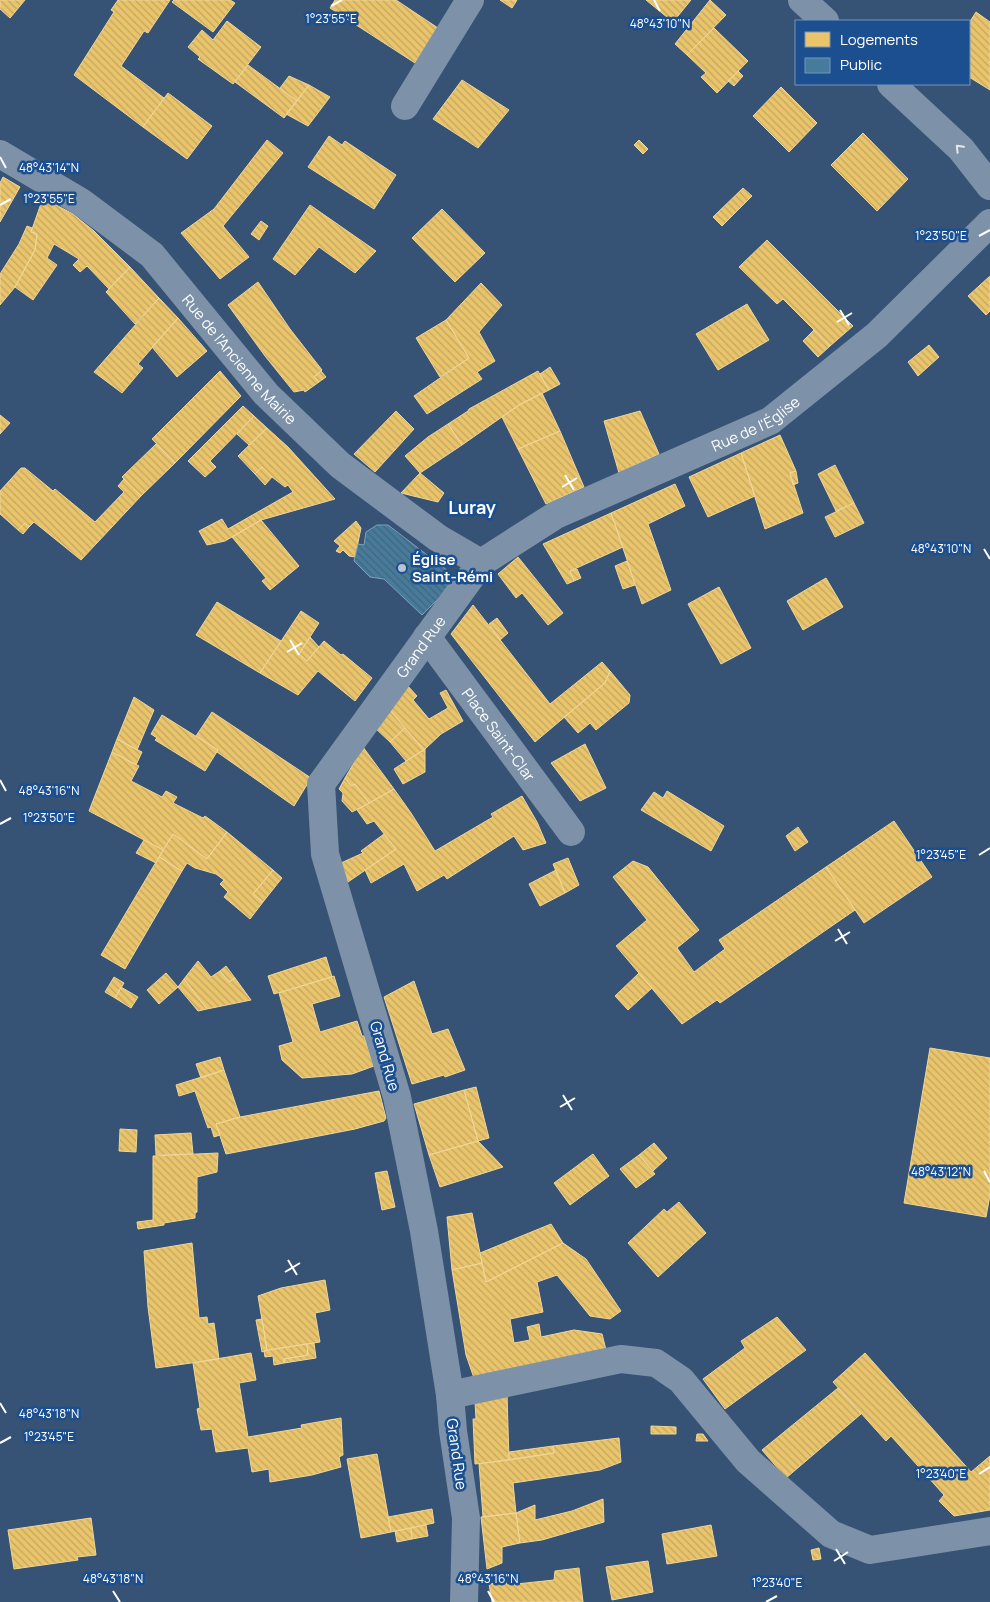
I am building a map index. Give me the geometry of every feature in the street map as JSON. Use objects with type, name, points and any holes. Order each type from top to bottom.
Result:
[{"type":"street","points":[[406,106],[470,0]]},
{"type":"street","points":[[802,0],[824,20]]},
{"type":"street","points":[[892,85],[961,149],[990,186]]},
{"type":"street","name":"Rue de l'Ancienne Mairie","points":[[0,154],[81,202],[152,255],[266,394],[340,465],[438,538],[481,563]]},
{"type":"street","name":"Rue de l'Église","points":[[481,563],[556,515],[770,421],[877,335],[990,223]]},
{"type":"street","name":"Grand Rue","points":[[464,1602],[466,1518],[453,1431],[450,1395],[424,1231],[398,1097],[325,854],[321,784],[481,563]]},
{"type":"street","name":"Place Saint-Clar","points":[[428,637],[571,832]]},
{"type":"street","points":[[450,1395],[621,1359],[656,1363],[681,1380],[748,1461],[831,1534],[870,1550],[990,1530]]},
{"type":"building: Logements","points":[[0,0],[25,0],[10,18],[0,9]]},
{"type":"building: Logements","points":[[118,0],[170,0],[148,33],[144,31],[121,66],[164,98],[143,127],[74,75],[114,12],[111,10]]},
{"type":"building: Logements","points":[[174,0],[230,0],[235,3],[213,32],[172,2]]},
{"type":"building: Logements","points":[[335,0],[396,0],[438,28],[415,63],[330,8]]},
{"type":"building: Logements","points":[[500,0],[517,0],[512,8]]},
{"type":"building: Logements","points":[[646,0],[691,0],[673,22]]},
{"type":"building: Logements","points":[[710,0],[726,15],[687,55],[675,44]]},
{"type":"building: Logements","points":[[976,12],[990,22],[990,90],[970,78],[970,21]]},
{"type":"building: Logements","points":[[227,21],[261,47],[233,84],[198,59],[200,57],[188,47],[202,30],[213,40]]},
{"type":"building: Logements","points":[[714,28],[748,61],[717,93],[701,77],[706,73],[687,55]]},
{"type":"building: Logements","points":[[248,65],[297,101],[284,118],[235,82]]},
{"type":"building: Logements","points":[[738,71],[743,76],[734,86],[728,81]]},
{"type":"building: Logements","points":[[289,76],[309,85],[297,101],[280,88]]},
{"type":"building: Logements","points":[[462,80],[509,110],[478,148],[433,119]]},
{"type":"building: Logements","points":[[309,85],[330,97],[308,126],[286,114]]},
{"type":"building: Logements","points":[[781,87],[817,123],[789,152],[753,116]]},
{"type":"building: Logements","points":[[168,93],[212,126],[187,159],[143,127]]},
{"type":"building: Logements","points":[[863,133],[908,179],[877,211],[831,165]]},
{"type":"building: Logements","points":[[329,136],[342,145],[345,141],[396,175],[374,209],[308,167]]},
{"type":"building: Logements","points":[[267,140],[283,153],[223,226],[249,257],[220,279],[181,233],[214,209]]},
{"type":"building: Logements","points":[[639,140],[648,149],[643,154],[634,145]]},
{"type":"building: Logements","points":[[3,177],[20,187],[0,222],[0,183]]},
{"type":"building: Logements","points":[[743,188],[752,196],[722,226],[713,217]]},
{"type":"building: Logements","points":[[43,198],[73,214],[94,231],[130,267],[109,289],[87,266],[80,272],[73,265],[79,259],[54,244],[47,258],[57,265],[33,300],[15,287],[35,250],[37,234],[31,232]]},
{"type":"building: Logements","points":[[310,205],[376,251],[355,273],[319,247],[295,275],[273,259]]},
{"type":"building: Logements","points":[[442,209],[485,253],[455,282],[412,238]]},
{"type":"building: Logements","points":[[261,221],[268,226],[259,240],[251,234]]},
{"type":"building: Logements","points":[[27,226],[32,228],[31,232],[37,234],[35,250],[15,287],[0,305],[0,274],[19,244]]},
{"type":"building: Logements","points":[[767,240],[853,326],[830,346],[783,299],[777,304],[739,267]]},
{"type":"building: Logements","points":[[130,267],[159,298],[135,324],[106,292]]},
{"type":"building: Logements","points":[[990,276],[990,311],[986,315],[968,296]]},
{"type":"building: Logements","points":[[258,282],[290,329],[322,370],[314,377],[319,382],[305,392],[304,390],[294,392],[228,305]]},
{"type":"building: Logements","points":[[481,283],[502,305],[479,332],[495,361],[477,372],[482,379],[427,414],[414,396],[469,358],[446,320]]},
{"type":"building: Logements","points":[[159,298],[178,318],[138,364],[143,368],[122,393],[94,372]]},
{"type":"building: Logements","points":[[747,304],[769,340],[718,370],[696,334]]},
{"type":"building: Logements","points":[[178,318],[207,351],[177,377],[152,347]]},
{"type":"building: Logements","points":[[446,320],[469,358],[440,377],[416,338]]},
{"type":"building: Logements","points":[[814,330],[830,346],[818,357],[803,341]]},
{"type":"building: Logements","points":[[929,345],[939,357],[918,376],[908,362]]},
{"type":"building: Logements","points":[[550,367],[560,384],[549,390],[540,374]]},
{"type":"building: Logements","points":[[220,371],[241,396],[175,463],[152,439]]},
{"type":"building: Logements","points":[[321,371],[326,377],[319,382],[314,377]]},
{"type":"building: Logements","points":[[538,371],[549,390],[519,405],[462,445],[448,424],[469,409]]},
{"type":"building: Logements","points":[[542,393],[560,431],[518,449],[502,417],[519,405]]},
{"type":"building: Logements","points":[[243,406],[254,416],[210,461],[216,467],[205,477],[188,461]]},
{"type":"building: Logements","points":[[396,411],[414,429],[375,472],[354,454]]},
{"type":"building: Logements","points":[[640,411],[659,454],[619,473],[604,421]]},
{"type":"building: Logements","points":[[0,415],[10,423],[0,434]]},
{"type":"building: Logements","points":[[254,416],[267,428],[249,445],[237,434]]},
{"type":"building: Logements","points":[[448,424],[462,445],[420,473],[405,456],[428,437]]},
{"type":"building: Logements","points":[[267,428],[288,447],[335,499],[261,520],[225,541],[207,545],[199,531],[222,519],[228,529],[293,492],[288,485],[285,487],[262,467],[255,474],[238,456]]},
{"type":"building: Logements","points":[[560,431],[584,487],[546,504],[518,449]]},
{"type":"building: Logements","points":[[780,435],[796,471],[790,473],[803,513],[765,529],[741,453]]},
{"type":"building: Logements","points":[[156,444],[175,463],[141,496],[122,477]]},
{"type":"building: Logements","points":[[741,453],[755,496],[708,517],[689,477]]},
{"type":"building: Logements","points":[[835,465],[854,503],[836,511],[818,474]]},
{"type":"building: Logements","points":[[262,467],[272,477],[265,485],[255,474]]},
{"type":"building: Logements","points":[[21,468],[25,468],[53,491],[55,489],[95,522],[124,492],[118,486],[124,479],[141,496],[81,560],[34,522],[29,527],[25,523],[18,530],[0,514],[0,491]]},
{"type":"building: Logements","points":[[796,471],[798,483],[793,485],[790,473]]},
{"type":"building: Logements","points":[[420,473],[444,493],[438,502],[401,493]]},
{"type":"building: Logements","points":[[675,484],[685,506],[648,524],[671,590],[642,604],[611,513]]},
{"type":"building: Logements","points":[[854,503],[864,523],[835,537],[825,517]]},
{"type":"building: Logements","points":[[611,513],[623,547],[570,571],[574,581],[567,584],[543,544]]},
{"type":"building: Logements","points":[[261,520],[299,566],[270,590],[262,581],[266,578],[232,537]]},
{"type":"building: Logements","points":[[356,521],[361,528],[355,557],[349,556],[343,550],[340,553],[336,551],[340,546],[334,541]]},
{"type":"building: Logements","points":[[25,523],[29,527],[23,534],[18,530]]},
{"type":"building: Logements","points":[[518,557],[563,613],[548,625],[522,593],[516,598],[498,574]]},
{"type":"building: Logements","points":[[627,561],[635,585],[623,589],[615,566]]},
{"type":"building: Logements","points":[[577,569],[581,578],[574,581],[570,571]]},
{"type":"building: Logements","points":[[826,578],[843,607],[803,630],[787,601]]},
{"type":"building: Logements","points":[[719,587],[751,648],[721,664],[688,604]]},
{"type":"building: Logements","points":[[217,602],[281,641],[260,673],[196,635]]},
{"type":"building: Logements","points":[[473,605],[550,704],[602,662],[610,671],[605,683],[535,742],[451,634]]},
{"type":"building: Logements","points":[[301,611],[319,623],[299,654],[307,661],[324,641],[372,678],[355,701],[318,671],[298,695],[260,673]]},
{"type":"building: Logements","points":[[497,618],[508,633],[500,640],[489,624]]},
{"type":"building: Logements","points":[[310,637],[319,647],[307,661],[299,654]]},
{"type":"building: Logements","points":[[610,671],[630,695],[629,703],[596,730],[590,723],[578,733],[564,717],[605,683]]},
{"type":"building: Logements","points":[[407,685],[417,696],[413,700],[429,719],[448,708],[440,693],[446,690],[463,721],[441,734],[424,750],[389,709]]},
{"type":"building: Logements","points":[[134,697],[154,710],[137,750],[117,739]]},
{"type":"building: Logements","points":[[389,709],[405,728],[390,742],[374,727]]},
{"type":"building: Logements","points":[[212,712],[311,778],[294,806],[196,736]]},
{"type":"building: Logements","points":[[162,715],[218,750],[205,771],[155,740],[157,738],[151,734]]},
{"type":"building: Logements","points":[[405,728],[424,750],[406,761],[390,742]]},
{"type":"building: Logements","points":[[117,739],[142,752],[136,765],[112,752]]},
{"type":"building: Logements","points":[[585,744],[606,788],[580,801],[551,763]]},
{"type":"building: Logements","points":[[363,747],[394,789],[369,803],[355,784],[351,786],[345,778]]},
{"type":"building: Logements","points":[[425,749],[425,772],[403,784],[394,769]]},
{"type":"building: Logements","points":[[112,752],[139,766],[131,781],[162,797],[166,791],[177,797],[173,803],[203,818],[205,816],[227,832],[207,859],[173,834],[163,850],[89,811]]},
{"type":"building: Logements","points":[[345,778],[351,786],[355,784],[369,803],[352,812],[342,801],[343,793],[339,789]]},
{"type":"building: Logements","points":[[394,789],[435,851],[493,817],[491,814],[522,796],[537,822],[546,843],[523,850],[514,836],[447,879],[444,875],[417,891],[404,864],[371,883],[365,870],[396,849],[374,821],[367,824],[357,810]]},
{"type":"building: Logements","points":[[667,791],[724,826],[711,851],[641,810],[654,792],[663,798]]},
{"type":"building: Logements","points":[[894,821],[932,877],[864,923],[826,867]]},
{"type":"building: Logements","points":[[798,827],[808,842],[795,851],[786,836]]},
{"type":"building: Logements","points":[[227,832],[273,870],[253,894],[263,902],[250,919],[224,897],[228,892],[220,884],[224,880],[216,874],[195,868],[187,863],[182,871],[159,857],[173,834],[207,859]]},
{"type":"building: Logements","points":[[384,834],[396,849],[348,882],[341,863],[363,853],[361,851]]},
{"type":"building: Logements","points":[[144,840],[163,850],[156,863],[136,853]]},
{"type":"building: Logements","points":[[159,857],[182,871],[125,969],[101,955]]},
{"type":"building: Logements","points":[[568,858],[579,885],[565,893],[553,864]]},
{"type":"building: Logements","points":[[633,861],[648,867],[699,930],[677,948],[694,972],[725,949],[719,940],[826,867],[855,910],[720,1003],[717,1000],[682,1024],[616,946],[647,920],[613,877]]},
{"type":"building: Logements","points":[[273,870],[282,878],[263,902],[253,894]]},
{"type":"building: Logements","points":[[556,870],[565,893],[540,906],[529,884]]},
{"type":"building: Logements","points":[[326,957],[332,977],[274,994],[268,976]]},
{"type":"building: Logements","points":[[198,961],[211,977],[220,971],[229,982],[235,978],[251,1000],[207,1009],[184,979]]},
{"type":"building: Logements","points":[[226,966],[235,978],[229,982],[220,971]]},
{"type":"building: Logements","points":[[166,973],[178,987],[159,1004],[147,990]]},
{"type":"building: Logements","points":[[639,973],[652,988],[628,1010],[615,996]]},
{"type":"building: Logements","points":[[334,976],[340,996],[312,1004],[320,1032],[357,1021],[374,1066],[352,1074],[302,1078],[282,1060],[279,1046],[293,1042],[279,993]]},
{"type":"building: Logements","points":[[114,977],[124,983],[115,998],[105,992]]},
{"type":"building: Logements","points":[[184,979],[207,1009],[198,1011],[178,987]]},
{"type":"building: Logements","points":[[414,981],[432,1034],[448,1029],[465,1070],[445,1077],[444,1075],[412,1084],[384,997]]},
{"type":"building: Logements","points":[[121,987],[138,997],[131,1008],[115,998]]},
{"type":"building: Logements","points":[[930,1048],[990,1058],[990,1195],[986,1217],[904,1203]]},
{"type":"building: Logements","points":[[220,1057],[224,1070],[201,1078],[196,1064]]},
{"type":"building: Logements","points":[[224,1070],[240,1117],[216,1124],[220,1135],[214,1137],[211,1127],[208,1128],[195,1091],[179,1096],[176,1085]]},
{"type":"building: Logements","points":[[476,1087],[489,1138],[478,1141],[464,1090]]},
{"type":"building: Logements","points":[[464,1090],[478,1141],[429,1155],[414,1104]]},
{"type":"building: Logements","points":[[379,1091],[386,1118],[384,1121],[355,1129],[226,1154],[216,1124],[240,1117]]},
{"type":"building: Logements","points":[[120,1129],[137,1130],[136,1152],[119,1151]]},
{"type":"building: Logements","points":[[191,1133],[193,1154],[156,1155],[155,1135]]},
{"type":"building: Logements","points":[[478,1141],[503,1167],[440,1187],[429,1155]]},
{"type":"building: Logements","points":[[654,1143],[667,1158],[653,1171],[639,1155]]},
{"type":"building: Logements","points":[[218,1153],[217,1172],[197,1177],[197,1212],[195,1213],[195,1218],[138,1229],[137,1222],[153,1220],[153,1156]]},
{"type":"building: Logements","points":[[593,1154],[609,1176],[570,1205],[554,1183]]},
{"type":"building: Logements","points":[[639,1155],[655,1174],[636,1188],[620,1169]]},
{"type":"building: Logements","points":[[387,1171],[395,1207],[382,1210],[375,1173]]},
{"type":"building: Logements","points":[[679,1202],[706,1233],[658,1277],[628,1243],[664,1209],[667,1212]]},
{"type":"building: Logements","points":[[472,1213],[482,1263],[452,1270],[447,1217]]},
{"type":"building: Logements","points":[[551,1224],[563,1243],[486,1282],[480,1253]]},
{"type":"building: Logements","points":[[192,1243],[199,1318],[207,1317],[208,1324],[214,1323],[219,1359],[156,1368],[148,1307],[144,1251]]},
{"type":"building: Logements","points":[[563,1243],[586,1259],[621,1311],[610,1319],[590,1316],[557,1275],[537,1282],[543,1312],[510,1319],[514,1343],[530,1340],[527,1327],[539,1324],[541,1337],[574,1330],[602,1334],[606,1350],[474,1378],[466,1355],[452,1270],[482,1263],[486,1282]]},
{"type":"building: Logements","points":[[325,1280],[330,1310],[315,1313],[320,1342],[267,1350],[258,1296],[281,1288]]},
{"type":"building: Logements","points":[[777,1317],[806,1350],[725,1409],[703,1379],[745,1348],[741,1341]]},
{"type":"building: Logements","points":[[262,1319],[267,1350],[262,1352],[256,1320]]},
{"type":"building: Logements","points":[[314,1343],[316,1358],[284,1363],[284,1359],[308,1355],[307,1344]]},
{"type":"building: Logements","points":[[307,1344],[308,1355],[284,1359],[284,1363],[274,1365],[273,1356],[265,1357],[264,1351]]},
{"type":"building: Logements","points":[[251,1353],[256,1380],[239,1383],[248,1437],[302,1428],[301,1425],[341,1418],[343,1455],[339,1457],[341,1467],[312,1475],[270,1482],[269,1469],[252,1472],[248,1448],[216,1452],[212,1429],[201,1430],[197,1409],[200,1408],[193,1363]]},
{"type":"building: Logements","points":[[865,1353],[971,1472],[990,1456],[990,1510],[954,1516],[939,1501],[944,1495],[891,1436],[886,1441],[833,1382]]},
{"type":"building: Logements","points":[[838,1388],[861,1414],[786,1478],[762,1450]]},
{"type":"building: Logements","points":[[507,1394],[509,1460],[475,1464],[473,1419],[476,1419],[475,1402]]},
{"type":"building: Logements","points":[[651,1426],[676,1427],[676,1434],[651,1434]]},
{"type":"building: Logements","points":[[697,1434],[703,1434],[708,1441],[696,1441]]},
{"type":"building: Logements","points":[[619,1438],[621,1462],[600,1470],[513,1483],[516,1513],[483,1517],[479,1464],[554,1453],[553,1446]]},
{"type":"building: Logements","points":[[553,1446],[554,1453],[509,1460],[509,1452]]},
{"type":"building: Logements","points":[[377,1454],[391,1532],[361,1538],[347,1459]]},
{"type":"building: Logements","points":[[603,1499],[604,1522],[542,1540],[520,1543],[516,1513],[535,1505],[535,1520],[572,1511]]},
{"type":"building: Logements","points":[[432,1509],[434,1523],[391,1532],[388,1517]]},
{"type":"building: Logements","points":[[516,1513],[520,1543],[502,1547],[502,1563],[487,1569],[481,1517]]},
{"type":"building: Logements","points":[[91,1518],[96,1555],[77,1557],[78,1560],[14,1569],[8,1530]]},
{"type":"building: Logements","points":[[426,1525],[428,1536],[412,1539],[411,1528]]},
{"type":"building: Logements","points":[[711,1525],[717,1556],[667,1564],[662,1534]]},
{"type":"building: Logements","points":[[411,1528],[412,1539],[397,1542],[395,1531]]},
{"type":"building: Logements","points":[[819,1548],[821,1559],[813,1560],[811,1550]]},
{"type":"building: Logements","points":[[648,1561],[653,1592],[612,1600],[606,1567]]},
{"type":"building: Logements","points":[[579,1568],[583,1602],[492,1602],[489,1584],[506,1582],[507,1585],[554,1580],[555,1571]]},
{"type":"building: Public","name":"Église Saint-Rémi","points":[[377,525],[388,525],[452,574],[451,586],[422,615],[384,579],[370,577],[354,561],[358,544],[364,545],[366,532]]},
{"type":"place","name":"Église Saint-Rémi","points":[[402,568]]},
{"type":"district","name":"Luray","points":[[472,507]]}]
